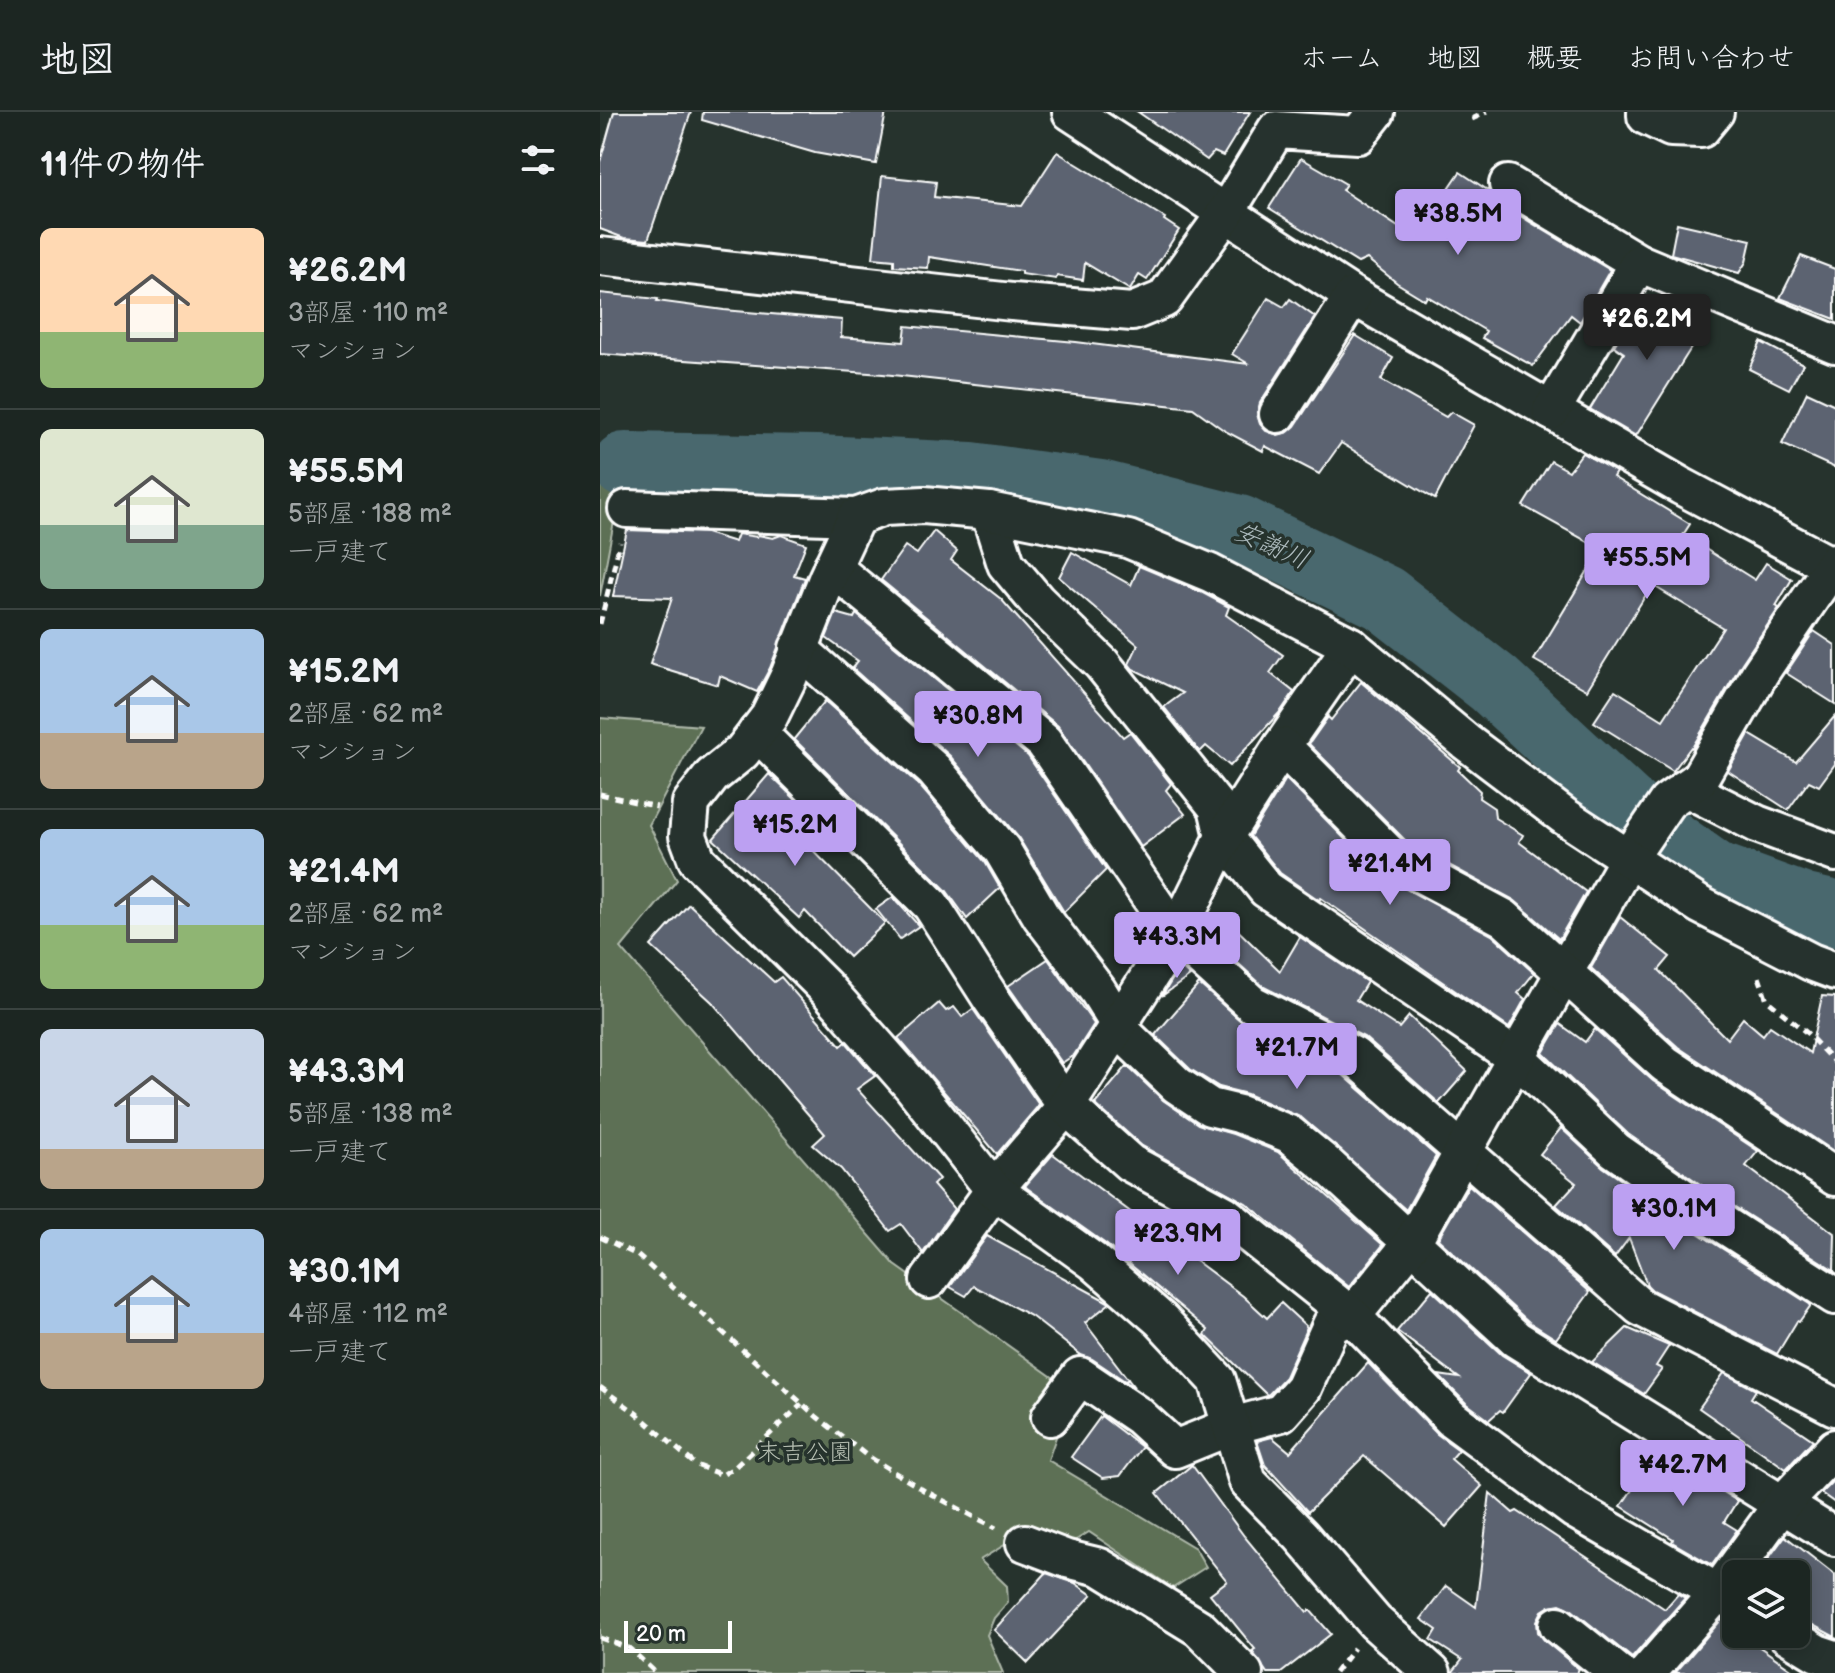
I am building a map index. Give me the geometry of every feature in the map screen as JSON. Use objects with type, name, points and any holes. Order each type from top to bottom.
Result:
[{"type":"street","points":[[1050,1417],[1080,1376],[1139,1416],[1175,1449],[1232,1426],[1281,1413],[1303,1388],[1331,1325],[1352,1316],[1411,1244],[1635,850],[1677,795],[1699,779],[1760,673],[1834,564],[1681,486],[1353,296],[1071,112]]},
{"type":"street","points":[[600,256],[1132,312],[1164,299],[1225,214],[1276,130],[1358,135],[1376,112]]},
{"type":"street","points":[[1646,112],[1646,116],[1671,128],[1701,129],[1715,112]]},
{"type":"street","points":[[1508,184],[1639,263],[1835,344]]},
{"type":"street","points":[[1551,411],[1639,263]]},
{"type":"street","points":[[1278,414],[1353,296]]},
{"type":"street","points":[[627,509],[856,517],[884,507],[924,505],[989,511],[1128,539],[1210,573],[1351,646],[1466,742],[1564,816],[1635,850],[1700,905],[1811,962],[1835,971]]},
{"type":"street","points":[[989,511],[1006,564],[1037,601],[1102,664],[1217,807],[1224,837],[1266,889],[1518,1059],[1615,1150],[1701,1210],[1835,1296]]},
{"type":"street","points":[[856,517],[769,717],[742,752],[712,776],[691,803],[688,836],[697,860],[825,987],[913,1087],[994,1190],[1093,1261],[1161,1320],[1217,1380],[1248,1482],[1301,1536],[1375,1622],[1432,1673]]},
{"type":"street","points":[[832,567],[1044,742],[1176,935],[1252,1004],[1354,1056],[1640,1307],[1835,1407]]},
{"type":"street","points":[[929,1280],[994,1190],[1066,1106],[1120,1026],[1176,935],[1224,837],[1351,646]]},
{"type":"street","points":[[798,648],[934,770],[954,793],[1002,850],[1041,916],[1098,991],[1126,1036],[1177,1085],[1210,1107],[1239,1114],[1289,1134],[1327,1165],[1516,1339],[1835,1537]]},
{"type":"street","points":[[757,732],[931,905],[1066,1106],[1130,1163],[1224,1214],[1352,1316],[1452,1419],[1575,1510],[1722,1595]]},
{"type":"street","points":[[1282,746],[1395,860],[1504,918],[1665,1064],[1835,1177]]},
{"type":"street","points":[[1677,795],[1835,853]]},
{"type":"street","points":[[1749,1560],[1783,1503],[1835,1448]]},
{"type":"street","points":[[1025,1543],[1067,1559],[1100,1567],[1199,1628],[1244,1673]]},
{"type":"street","points":[[1647,1673],[1722,1603]]},
{"type":"street","points":[[1558,1625],[1618,1673]]},
{"type":"street","points":[[1809,1648],[1835,1659]]},
{"type":"path","points":[[1472,119],[1487,112]]},
{"type":"path","points":[[600,624],[627,509]]},
{"type":"path","points":[[600,794],[689,814]]},
{"type":"path","points":[[1742,927],[1767,1000],[1807,1033],[1835,1063]]},
{"type":"path","points":[[600,1237],[637,1255],[802,1404],[866,1455],[925,1491],[1025,1543]]},
{"type":"path","points":[[600,1387],[636,1413],[696,1465],[722,1475],[735,1467],[802,1404]]},
{"type":"path","points":[[600,1638],[629,1648],[656,1673]]},
{"type":"green space","points":[[600,473],[622,478],[600,596]]},
{"type":"green space","name":"末吉公園","points":[[600,718],[701,726],[649,825],[677,880],[621,948],[895,1265],[1072,1391],[1048,1460],[1195,1548],[1206,1567],[1173,1588],[1089,1532],[1060,1550],[1031,1529],[980,1560],[1007,1586],[1008,1602],[994,1618],[987,1635],[1003,1673],[600,1673]]},
{"type":"building","points":[[614,112],[691,112],[648,240],[624,238],[600,229],[600,162]]},
{"type":"building","points":[[703,112],[886,112],[876,164],[815,153],[702,120]]},
{"type":"building","points":[[1138,112],[1250,112],[1223,156],[1214,152],[1207,160]]},
{"type":"building","points":[[1057,152],[1165,218],[1179,230],[1147,280],[1139,275],[1130,290],[1085,263],[1083,280],[1021,274],[1021,271],[929,257],[928,268],[894,266],[894,260],[873,258],[882,176],[936,182],[934,197],[1022,206]]},
{"type":"building","points":[[1301,158],[1346,184],[1342,190],[1415,238],[1460,172],[1489,191],[1497,202],[1610,270],[1580,322],[1571,315],[1533,366],[1482,338],[1486,331],[1427,296],[1425,300],[1367,259],[1358,263],[1269,208]]},
{"type":"building","points":[[1677,223],[1751,240],[1746,262],[1739,273],[1671,254]]},
{"type":"building","points":[[1801,256],[1835,269],[1835,319],[1780,298]]},
{"type":"building","points":[[600,293],[724,310],[842,320],[841,337],[904,342],[906,326],[1076,342],[1249,364],[1232,354],[1268,298],[1284,307],[1290,299],[1315,317],[1260,403],[1257,414],[1266,431],[1278,435],[1295,426],[1355,335],[1393,358],[1381,380],[1446,417],[1451,412],[1474,425],[1435,499],[1341,443],[1319,474],[1265,446],[1263,451],[1225,431],[1193,408],[883,374],[600,354]]},
{"type":"building","points":[[1644,295],[1660,306],[1662,295],[1706,324],[1636,436],[1590,409],[1624,353],[1614,346]]},
{"type":"building","points":[[1761,342],[1803,364],[1789,389],[1749,369]]},
{"type":"building","points":[[1807,392],[1835,405],[1835,468],[1782,444]]},
{"type":"building","points":[[1582,453],[1616,472],[1613,477],[1690,524],[1683,535],[1755,580],[1766,563],[1792,579],[1776,606],[1779,608],[1692,748],[1673,771],[1594,722],[1615,690],[1663,720],[1723,628],[1652,585],[1587,690],[1534,660],[1601,549],[1523,506],[1551,461],[1569,471]]},
{"type":"building","points":[[627,530],[706,533],[735,542],[738,534],[773,538],[781,535],[806,544],[794,575],[805,578],[770,668],[757,692],[720,676],[718,685],[650,664],[672,598],[613,596]]},
{"type":"building","points":[[934,531],[957,551],[951,560],[1001,599],[1123,737],[1130,732],[1171,784],[1166,790],[1185,814],[1141,847],[1058,726],[881,580],[905,546],[917,554]]},
{"type":"building","points":[[1072,552],[1131,585],[1139,566],[1201,592],[1229,607],[1226,615],[1283,655],[1270,673],[1294,692],[1281,711],[1230,766],[1206,746],[1200,752],[1164,707],[1183,693],[1133,669],[1129,664],[1138,645],[1059,577]]},
{"type":"building","points":[[836,613],[854,618],[856,614],[1028,756],[1106,870],[1064,912],[1018,837],[950,756],[852,668],[858,661],[826,638]]},
{"type":"building","points":[[1814,631],[1835,645],[1835,704],[1786,673]]},
{"type":"building","points":[[1361,682],[1460,767],[1458,770],[1480,791],[1479,798],[1494,808],[1495,818],[1523,835],[1519,842],[1586,892],[1559,939],[1514,900],[1408,843],[1309,744],[1328,717],[1331,720]]},
{"type":"building","points":[[825,701],[919,785],[985,862],[1000,888],[967,919],[946,890],[794,739]]},
{"type":"building","points":[[1835,716],[1835,764],[1819,786],[1809,781],[1788,810],[1728,771],[1749,734],[1796,762]]},
{"type":"building","points":[[769,774],[797,801],[780,817],[885,923],[849,957],[805,911],[799,918],[713,839]]},
{"type":"building","points":[[1286,779],[1380,875],[1492,935],[1534,973],[1518,993],[1525,999],[1509,1028],[1280,873],[1250,836]]},
{"type":"building","points":[[893,897],[919,926],[900,939],[876,909]]},
{"type":"building","points":[[689,904],[774,982],[781,977],[841,1046],[846,1042],[875,1076],[857,1089],[939,1179],[933,1185],[954,1209],[923,1253],[901,1224],[890,1231],[841,1169],[813,1145],[825,1134],[712,1002],[651,946]]},
{"type":"building","points":[[1222,915],[1280,971],[1300,937],[1367,982],[1356,1000],[1399,1028],[1409,1016],[1467,1071],[1439,1103],[1364,1037],[1264,987],[1204,932]]},
{"type":"building","points":[[1620,917],[1670,957],[1659,970],[1727,1039],[1743,1018],[1763,1035],[1770,1026],[1810,1053],[1822,996],[1835,997],[1835,1152],[1678,1047],[1591,968]]},
{"type":"building","points":[[1048,959],[1094,1024],[1074,1055],[1062,1063],[1008,986]]},
{"type":"building","points":[[1180,967],[1190,976],[1162,996]]},
{"type":"building","points":[[1199,984],[1242,1022],[1342,1074],[1436,1156],[1406,1210],[1302,1118],[1247,1094],[1219,1087],[1190,1069],[1155,1035]]},
{"type":"building","points":[[939,1003],[946,1011],[954,1007],[962,1017],[973,1009],[1039,1105],[997,1154],[898,1038]]},
{"type":"building","points":[[1560,1024],[1585,1042],[1595,1029],[1653,1081],[1758,1151],[1746,1166],[1835,1234],[1834,1270],[1713,1193],[1628,1134],[1543,1053]]},
{"type":"building","points":[[1127,1066],[1163,1100],[1198,1124],[1278,1152],[1383,1245],[1349,1287],[1246,1203],[1142,1146],[1095,1104]]},
{"type":"building","points":[[1561,1128],[1603,1167],[1690,1228],[1811,1305],[1777,1354],[1652,1290],[1647,1285],[1629,1238],[1615,1257],[1556,1205],[1576,1183],[1540,1154]]},
{"type":"building","points":[[1053,1154],[1243,1296],[1267,1318],[1281,1303],[1307,1327],[1285,1377],[1269,1394],[1205,1335],[1208,1330],[1107,1245],[1025,1186]]},
{"type":"building","points":[[1469,1185],[1590,1292],[1556,1339],[1529,1322],[1438,1239]]},
{"type":"building","points":[[987,1236],[1110,1303],[1085,1323],[1134,1387],[1081,1355],[1031,1316],[974,1286],[966,1296],[950,1287]]},
{"type":"building","points":[[1432,1290],[1502,1355],[1531,1373],[1503,1412],[1500,1410],[1489,1420],[1466,1403],[1438,1375],[1459,1378],[1397,1331]]},
{"type":"building","points":[[1627,1328],[1669,1346],[1656,1366],[1662,1369],[1644,1394],[1592,1362]]},
{"type":"building","points":[[1368,1363],[1437,1434],[1459,1450],[1451,1459],[1482,1486],[1446,1527],[1364,1456],[1308,1512],[1265,1465],[1257,1441],[1272,1437],[1290,1452]]},
{"type":"building","points":[[1724,1373],[1756,1390],[1751,1398],[1813,1440],[1786,1469],[1699,1408]]},
{"type":"building","points":[[1101,1416],[1142,1447],[1120,1476],[1103,1478],[1071,1457]]},
{"type":"building","points":[[1658,1452],[1737,1501],[1724,1522],[1737,1530],[1712,1565],[1672,1542],[1673,1539],[1621,1506]]},
{"type":"building","points":[[1192,1465],[1244,1536],[1307,1612],[1310,1610],[1331,1634],[1281,1673],[1267,1673],[1252,1651],[1255,1649],[1210,1594],[1227,1581],[1157,1493]]},
{"type":"building","points":[[1835,1479],[1835,1503],[1821,1493]]},
{"type":"building","points":[[1490,1493],[1513,1513],[1517,1511],[1665,1609],[1678,1594],[1685,1598],[1632,1658],[1571,1609],[1560,1604],[1542,1611],[1537,1621],[1538,1632],[1579,1669],[1576,1673],[1452,1673],[1462,1660],[1431,1640],[1437,1630],[1421,1619],[1446,1586],[1476,1607]]},
{"type":"building","points":[[1785,1536],[1835,1575],[1835,1637],[1810,1624],[1810,1560],[1767,1560]]},
{"type":"building","points":[[1046,1573],[1075,1583],[1092,1595],[1028,1663],[994,1630]]},
{"type":"building","points":[[1721,1620],[1722,1648],[1761,1648],[1797,1673],[1675,1673]]},
{"type":"waterway","name":"安謝川","points":[[600,457],[625,465]]},
{"type":"waterway","name":"安謝川","points":[[625,465],[817,468],[971,475],[1100,493],[1239,528],[1384,598],[1494,684],[1647,826],[1714,874],[1805,907],[1835,914]]}]
